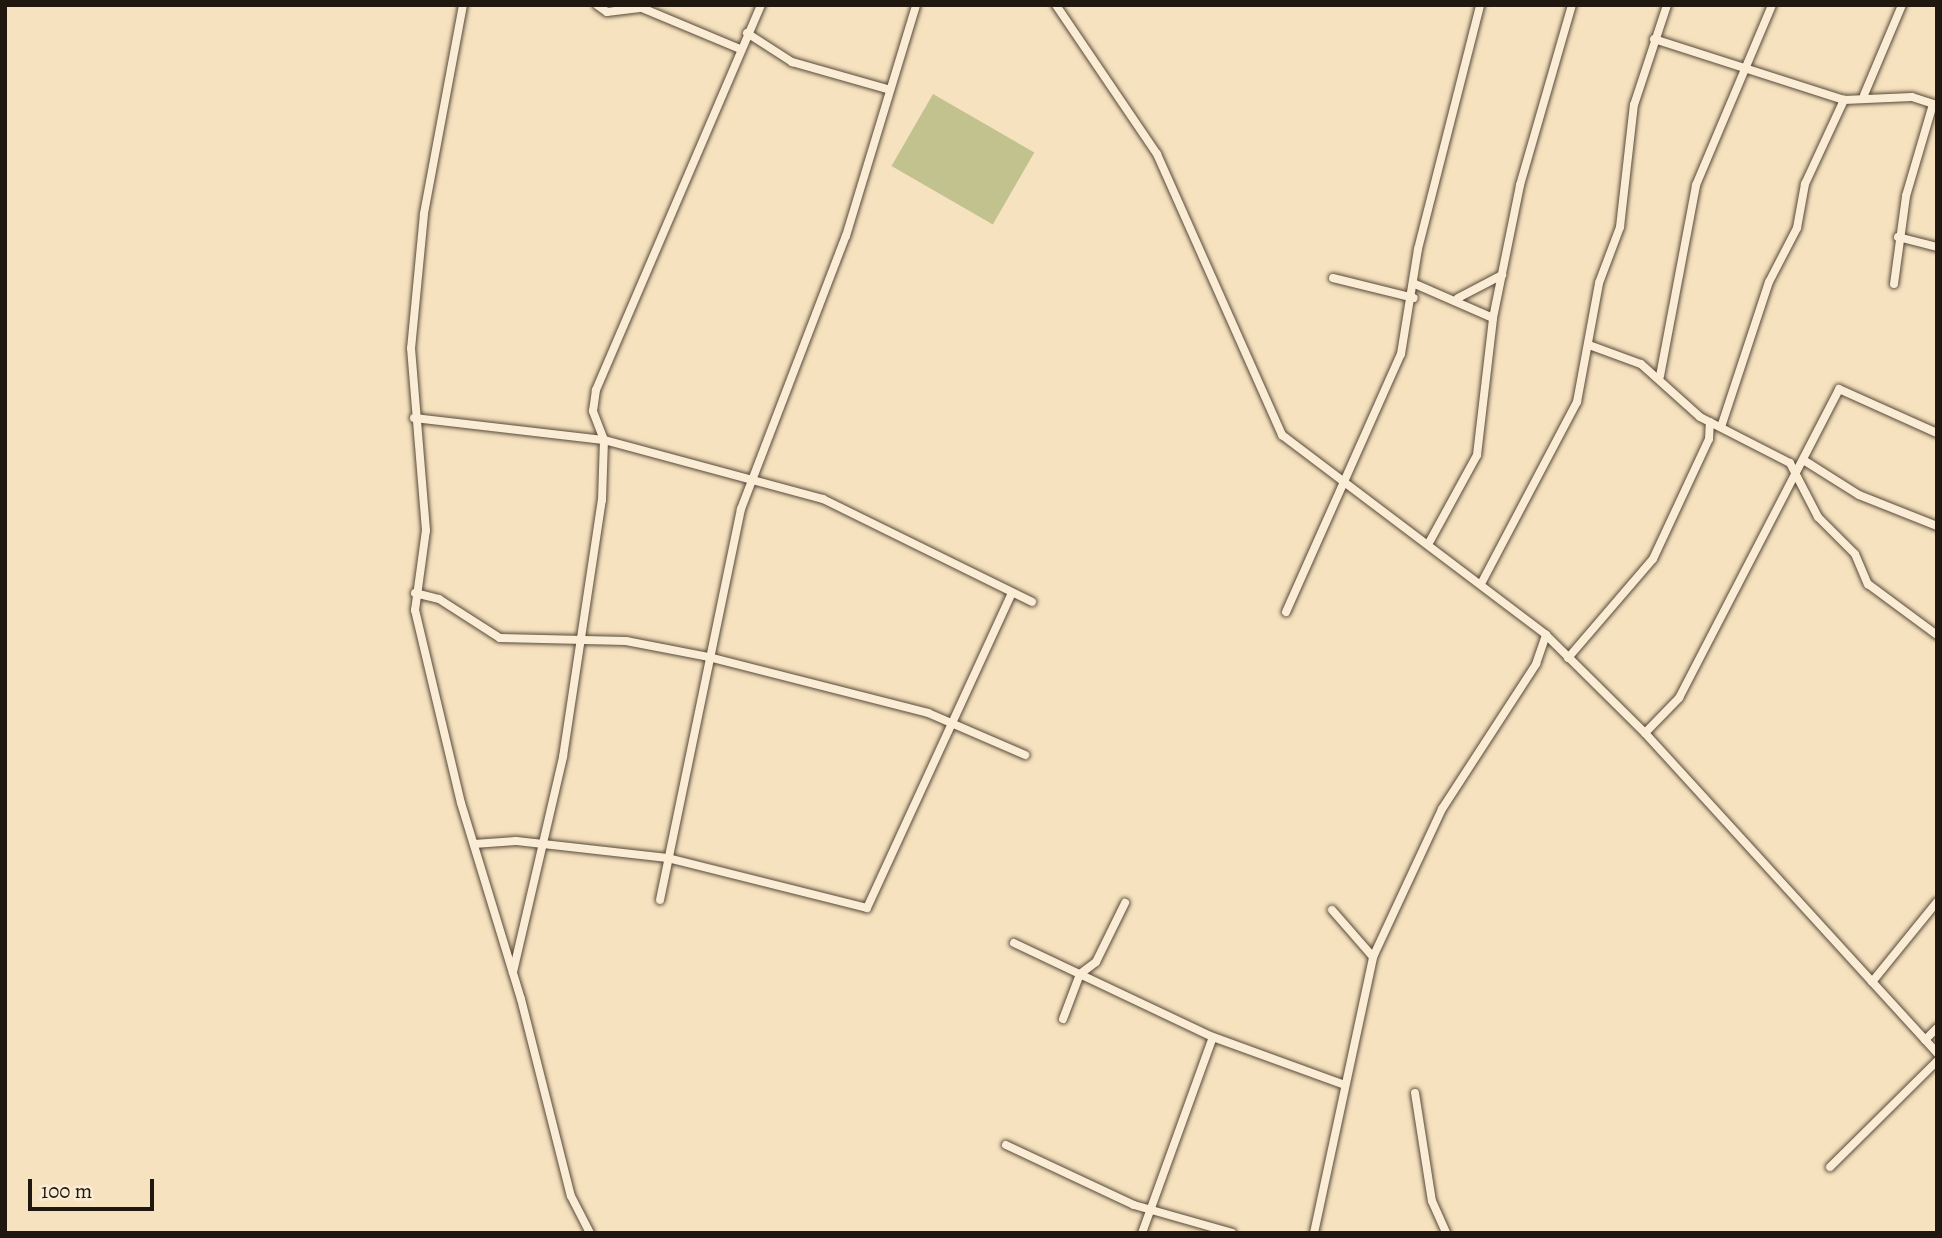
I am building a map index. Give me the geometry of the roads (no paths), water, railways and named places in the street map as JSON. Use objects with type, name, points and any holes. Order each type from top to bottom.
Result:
[{"type":"street","points":[[463,5],[424,214],[411,348],[414,418],[426,530],[415,593],[474,844],[513,973],[571,1196],[590,1233]]},
{"type":"street","points":[[597,5],[607,12],[642,8],[740,49]]},
{"type":"street","points":[[513,973],[543,845],[581,639],[602,500],[604,440],[593,411],[596,390],[761,5]]},
{"type":"street","points":[[660,900],[709,657],[752,479],[846,236],[887,89],[916,5]]},
{"type":"street","points":[[1056,5],[1157,154],[1214,294],[1282,435],[1339,483],[1430,541],[1546,635],[1645,733],[1937,1053]]},
{"type":"street","points":[[1286,612],[1339,483],[1401,354],[1480,5]]},
{"type":"street","points":[[1430,541],[1477,454],[1493,318],[1520,185],[1572,5]]},
{"type":"street","points":[[1482,582],[1577,402],[1599,283],[1620,227],[1634,105],[1667,5]]},
{"type":"street","points":[[1660,376],[1696,186],[1772,5]]},
{"type":"street","points":[[1864,95],[1902,5]]},
{"type":"street","points":[[747,33],[822,74],[887,89]]},
{"type":"street","points":[[1654,39],[1844,100],[1864,95],[1935,105],[1920,132],[1898,237],[1894,284]]},
{"type":"street","points":[[1722,424],[1769,282],[1797,228],[1805,184],[1844,100]]},
{"type":"street","points":[[1898,237],[1937,247]]},
{"type":"street","points":[[1458,298],[1502,275]]},
{"type":"street","points":[[1333,278],[1414,298]]},
{"type":"street","points":[[1415,284],[1458,298],[1493,318]]},
{"type":"street","points":[[1589,345],[1660,376],[1710,422],[1722,424],[1790,463],[1799,475],[1818,517],[1855,554],[1868,584],[1937,635]]},
{"type":"street","points":[[1645,733],[1679,698],[1799,475],[1839,389],[1937,433]]},
{"type":"street","points":[[414,418],[604,440],[823,499],[1032,603]]},
{"type":"street","points":[[1568,659],[1653,559],[1709,439],[1710,422]]},
{"type":"street","points":[[1805,461],[1859,495],[1937,526]]},
{"type":"street","points":[[415,593],[439,599],[500,638],[581,639],[709,657],[950,723],[1025,755]]},
{"type":"street","points":[[474,844],[543,845],[668,858],[867,908],[1012,593]]},
{"type":"street","points":[[1314,1233],[1373,957],[1442,809],[1536,664],[1546,635]]},
{"type":"street","points":[[1872,982],[1937,902]]},
{"type":"street","points":[[1063,1019],[1080,974],[1096,962],[1125,903]]},
{"type":"street","points":[[1332,910],[1373,957]]},
{"type":"street","points":[[1014,943],[1213,1037],[1345,1085]]},
{"type":"street","points":[[1925,1040],[1937,1028]]},
{"type":"street","points":[[1142,1233],[1213,1037]]},
{"type":"street","points":[[1830,1167],[1937,1061]]},
{"type":"street","points":[[1415,1093],[1432,1201],[1446,1233]]},
{"type":"street","points":[[1006,1145],[1151,1209],[1232,1233]]}]
